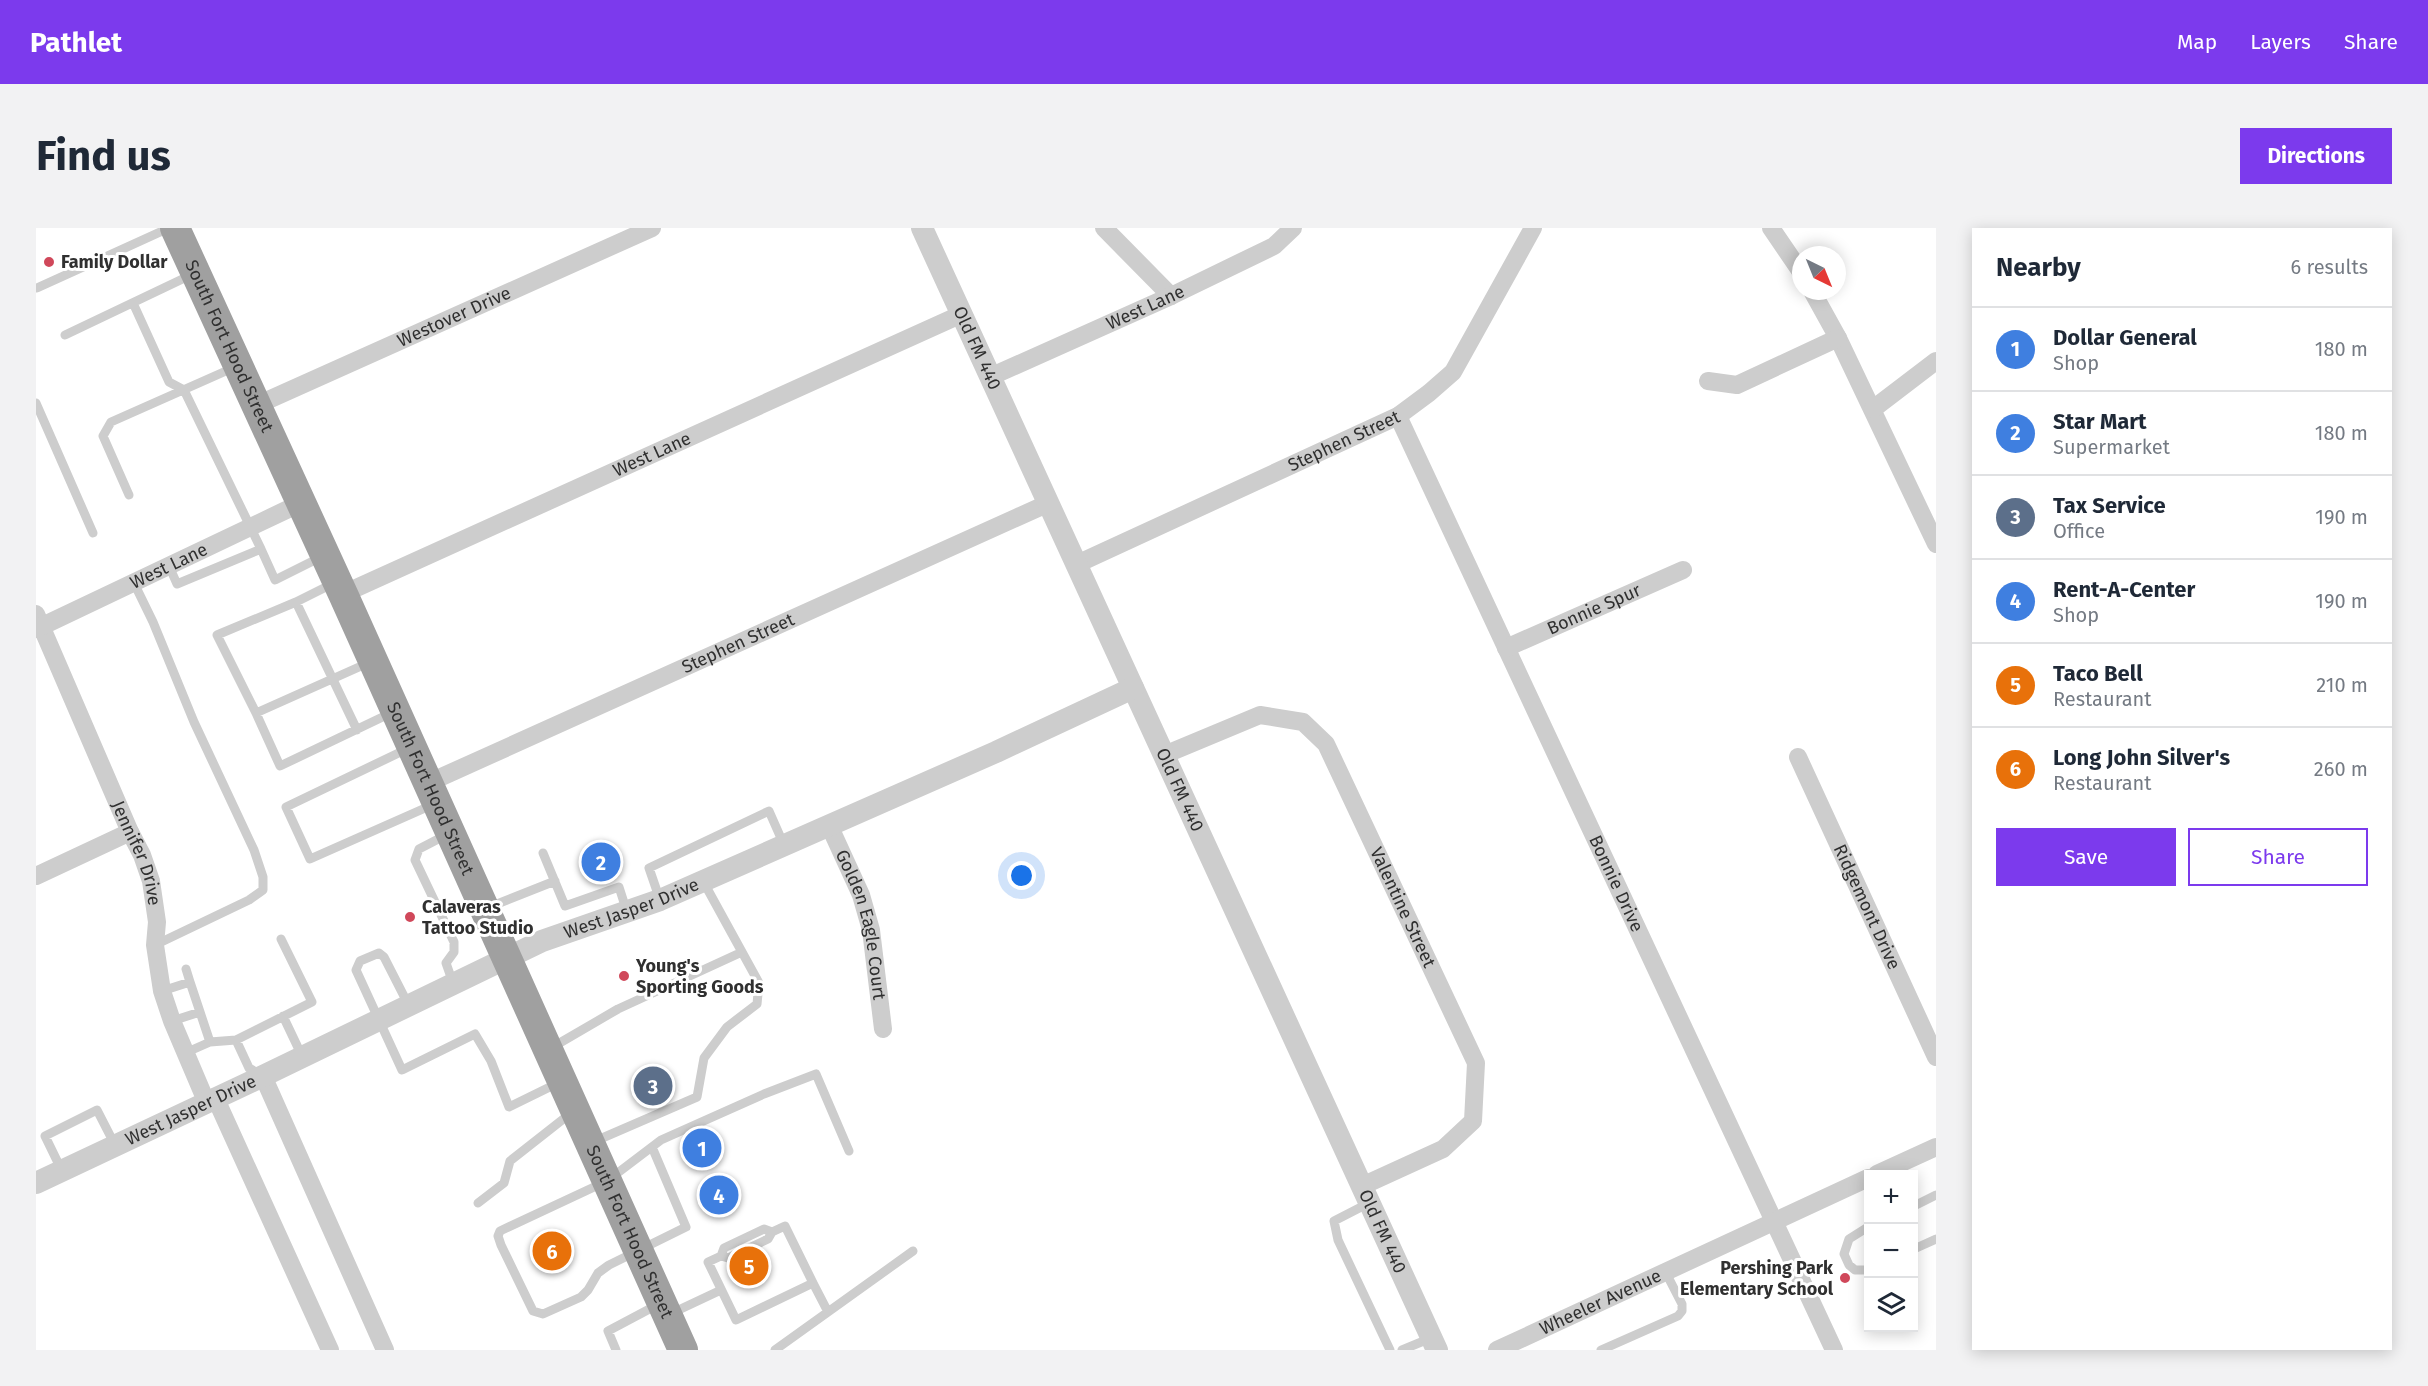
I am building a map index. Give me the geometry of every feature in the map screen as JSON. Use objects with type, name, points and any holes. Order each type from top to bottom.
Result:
[{"type":"highway","name":"South Fort Hood Street","points":[[175,228],[373,660],[683,1350]]},
{"type":"street","name":"Westover Drive","points":[[257,405],[652,228]]},
{"type":"street","name":"Old FM 440","points":[[922,228],[992,376],[1434,1344]]},
{"type":"street","points":[[1104,228],[1172,296]]},
{"type":"street","name":"West Lane","points":[[992,376],[1172,296],[1274,246],[1293,228]]},
{"type":"street","name":"Stephen Street","points":[[1077,564],[1398,416],[1430,393],[1453,372],[1533,228]]},
{"type":"street","points":[[1771,228],[1792,259]]},
{"type":"street","points":[[1817,300],[1873,409],[1936,544]]},
{"type":"street","name":"West Lane","points":[[335,577],[962,314]]},
{"type":"street","points":[[1708,381],[1737,385],[1838,338]]},
{"type":"street","points":[[1873,409],[1936,361]]},
{"type":"street","name":"Bonnie Drive","points":[[1398,416],[1834,1350]]},
{"type":"street","name":"Stephen Street","points":[[433,793],[1049,503]]},
{"type":"street","name":"West Lane","points":[[38,623],[134,583],[301,504]]},
{"type":"street","name":"Bonnie Spur","points":[[1506,648],[1683,570]]},
{"type":"street","name":"Jennifer Drive","points":[[38,623],[142,855],[150,881],[157,922],[155,945],[162,991],[172,1021],[185,1053],[211,1099],[330,1350]]},
{"type":"street","name":"West Jasper Drive","points":[[36,1183],[542,941],[583,913],[627,912],[660,900],[1133,688]]},
{"type":"street","name":"Valentine Street","points":[[1164,755],[1260,714],[1303,722],[1326,744],[1476,1063],[1473,1121],[1443,1149],[1366,1194]]},
{"type":"street","name":"Ridgemont Drive","points":[[1798,757],[1936,1057]]},
{"type":"street","name":"Golden Eagle Court","points":[[830,825],[861,895],[871,930],[883,1029]]},
{"type":"street","points":[[36,876],[130,832]]},
{"type":"street","points":[[263,1076],[383,1349]]},
{"type":"street","points":[[1886,1170],[1936,1147]]},
{"type":"street","name":"Wheeler Avenue","points":[[1497,1350],[1864,1181]]},
{"type":"lane","points":[[37,288],[169,228]]},
{"type":"lane","points":[[65,335],[196,273]]},
{"type":"lane","points":[[133,303],[169,382],[184,390],[275,580],[335,577]]},
{"type":"lane","points":[[129,495],[103,436],[111,422],[239,365]]},
{"type":"lane","points":[[36,403],[93,533]]},
{"type":"lane","points":[[169,566],[177,584],[261,549]]},
{"type":"lane","points":[[335,577],[296,602],[217,635],[280,766],[396,711]]},
{"type":"lane","points":[[134,583],[153,622],[194,722],[254,850],[263,877],[263,890],[249,900],[155,945]]},
{"type":"lane","points":[[296,602],[357,730]]},
{"type":"lane","points":[[256,713],[373,660]]},
{"type":"lane","points":[[412,747],[285,807],[310,859],[433,793]]},
{"type":"lane","points":[[660,900],[649,868],[769,811],[784,845]]},
{"type":"lane","points":[[450,832],[419,849],[415,860],[454,942],[454,952],[446,963],[453,983]]},
{"type":"lane","points":[[543,853],[565,906],[583,913]]},
{"type":"lane","points":[[485,909],[555,881]]},
{"type":"lane","points":[[590,1143],[697,1097],[704,1058],[727,1027],[757,1004],[759,983],[703,881]]},
{"type":"lane","points":[[185,1053],[210,1042],[236,1040],[312,1002],[281,939]]},
{"type":"lane","points":[[548,1050],[618,1009],[742,952]]},
{"type":"lane","points":[[408,1004],[384,957],[379,953],[360,961],[356,970],[402,1070],[475,1034],[491,1061],[509,1107],[562,1081]]},
{"type":"lane","points":[[186,969],[210,1042]]},
{"type":"lane","points":[[162,991],[190,982]]},
{"type":"lane","points":[[172,1021],[200,1012]]},
{"type":"lane","points":[[283,1016],[302,1056]]},
{"type":"lane","points":[[236,1040],[249,1068],[263,1076]]},
{"type":"lane","points":[[652,1147],[686,1227],[598,1273],[581,1297],[543,1314],[533,1311],[501,1245],[498,1236],[500,1232],[608,1181],[652,1147],[662,1140],[764,1094],[816,1074],[849,1151]]},
{"type":"lane","points":[[478,1203],[504,1184],[510,1161],[575,1109]]},
{"type":"lane","points":[[62,1171],[45,1136],[97,1110],[115,1145]]},
{"type":"lane","points":[[1366,1194],[1334,1221],[1338,1240],[1390,1350]]},
{"type":"lane","points":[[1918,1204],[1936,1195]]},
{"type":"lane","points":[[813,1282],[736,1320],[708,1263],[721,1256],[728,1258],[768,1239],[771,1232],[785,1226],[813,1282],[828,1312]]},
{"type":"lane","points":[[1864,1230],[1849,1239],[1844,1254],[1849,1265],[1855,1270],[1864,1270]]},
{"type":"lane","points":[[1918,1248],[1936,1239]]},
{"type":"lane","points":[[775,1350],[913,1251]]},
{"type":"lane","points":[[1601,1350],[1678,1316],[1682,1311],[1682,1304],[1666,1273]]},
{"type":"lane","points":[[616,1350],[608,1331],[721,1290]]},
{"type":"lane","points":[[1402,1350],[1434,1344]]},
{"type":"place","name":"Family Dollar","points":[[49,262]]},
{"type":"place","name":"Star Mart","points":[[601,862]]},
{"type":"place","name":"Calaveras Tattoo Studio","points":[[410,917]]},
{"type":"place","name":"Young's Sporting Goods","points":[[624,976]]},
{"type":"place","name":"Tax Service","points":[[653,1086]]},
{"type":"place","name":"Dollar General","points":[[702,1148]]},
{"type":"place","name":"Rent-A-Center","points":[[719,1195]]},
{"type":"place","name":"Long John Silver's","points":[[552,1251]]},
{"type":"place","name":"Taco Bell","points":[[749,1266]]},
{"type":"place","name":"Pershing Park Elementary School","points":[[1845,1278]]}]
